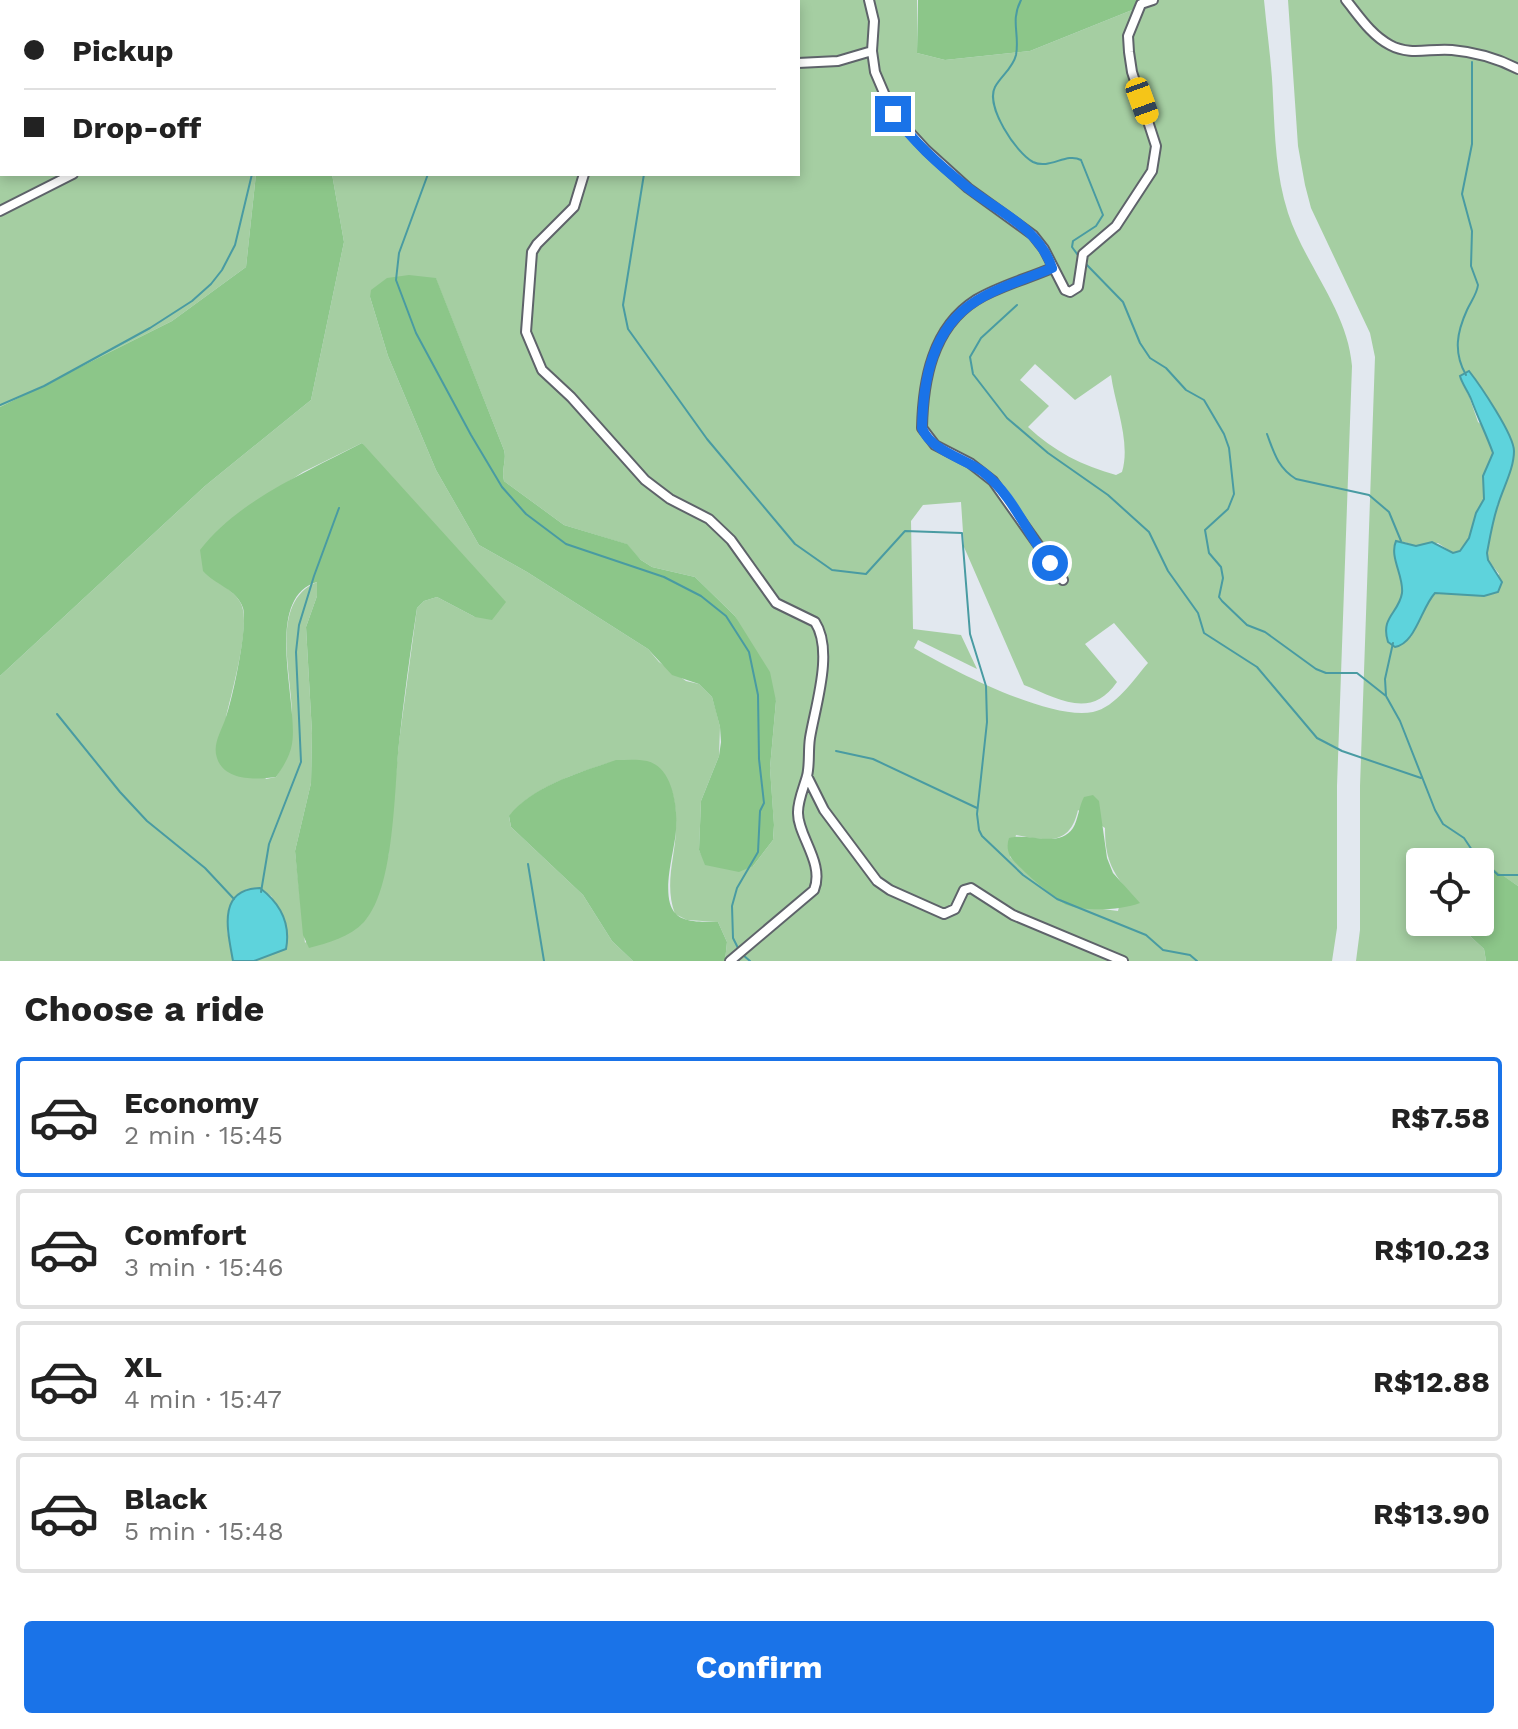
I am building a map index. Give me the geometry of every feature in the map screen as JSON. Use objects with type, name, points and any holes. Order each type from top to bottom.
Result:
[{"type":"street","points":[[869,0],[874,21],[872,51],[880,88],[900,124],[968,188],[1033,235],[1044,249],[1065,290],[1075,291],[1083,254],[1116,226],[1152,171],[1156,146],[1132,72],[1128,36],[1141,4],[1153,0]]},
{"type":"street","points":[[1346,0],[1372,33],[1392,47],[1414,52],[1449,50],[1486,56],[1518,69]]},
{"type":"street","points":[[800,63],[827,63],[872,51]]},
{"type":"street","points":[[0,211],[69,176]]},
{"type":"street","points":[[583,176],[574,207],[532,252],[526,332],[542,370],[571,397],[645,480],[670,499],[709,519],[742,554],[776,603],[815,622],[822,641],[822,670],[807,776],[797,816],[811,852],[816,885],[814,890],[730,961]]},
{"type":"street","points":[[1052,268],[985,296],[954,320],[937,346],[928,368],[922,428],[935,445],[970,463],[993,481],[1063,580]]},
{"type":"street","points":[[807,776],[824,810],[883,886],[944,914],[955,909],[964,890],[971,888],[1013,915],[1123,961]]},
{"type":"green space","points":[[800,0],[917,0],[917,53],[945,60],[1030,51],[1157,0],[1264,0],[1277,156],[1284,199],[1295,232],[1343,326],[1352,366],[1337,786],[1337,928],[1332,961],[725,961],[727,942],[718,922],[687,920],[675,914],[670,892],[676,829],[673,793],[659,770],[635,760],[599,766],[563,779],[527,799],[509,817],[511,827],[583,895],[612,941],[633,961],[254,961],[286,949],[272,897],[260,888],[246,889],[227,930],[233,961],[0,961],[0,676],[205,486],[311,400],[344,242],[332,176],[800,176]],"holes":[[[436,279],[504,450],[504,481],[564,525],[626,544],[652,567],[695,577],[735,616],[776,701],[770,768],[773,840],[753,866],[703,858],[699,850],[701,801],[719,756],[720,727],[712,697],[699,684],[686,681],[659,662],[648,649],[479,545],[436,470],[388,356],[370,297]],[[1035,364],[1075,400],[1111,375],[1124,436],[1122,472],[1116,475],[1080,462],[1028,427],[1049,406],[1020,380]],[[362,443],[475,617],[437,597],[424,601],[417,608],[388,857],[305,943],[295,851],[311,783],[312,733],[306,627],[317,596],[317,582],[302,592],[293,606],[288,623],[286,642],[291,734],[280,770],[276,777],[266,779],[226,717],[239,663],[244,620],[242,606],[224,586],[240,513],[303,472]],[[961,502],[964,547],[1024,685],[1074,703],[1085,703],[1107,694],[1117,682],[1085,644],[1114,623],[1148,663],[1109,705],[1093,712],[1075,713],[1027,702],[952,669],[914,648],[918,640],[977,669],[961,635],[913,629],[911,521],[923,505]],[[1078,810],[1105,828],[1109,859],[1124,886],[1118,911],[1095,908],[1037,881],[1010,857],[1016,835],[1056,838],[1069,830]]]},
{"type":"green space","points":[[918,0],[1157,0],[1030,51],[945,60],[917,53]]},
{"type":"green space","points":[[1288,0],[1518,0],[1518,886],[1494,870],[1494,848],[1406,848],[1406,936],[1470,936],[1484,949],[1486,961],[1356,961],[1360,930],[1360,786],[1375,357],[1370,333],[1311,208],[1298,146]],"holes":[[[1469,372],[1503,423],[1514,451],[1487,553],[1488,560],[1499,574],[1484,596],[1435,593],[1411,637],[1386,635],[1403,588],[1395,557],[1404,542],[1416,546],[1438,543],[1453,553],[1460,551],[1469,538],[1484,498],[1483,476],[1493,453],[1461,381]]]},
{"type":"green space","points":[[0,176],[256,176],[246,267],[172,321],[0,407]]},
{"type":"green space","points":[[256,176],[332,176],[344,242],[311,400],[205,486],[0,676],[0,407],[172,321],[246,267]]},
{"type":"green space","points":[[409,275],[436,278],[504,450],[504,481],[564,525],[627,544],[652,567],[695,577],[735,616],[770,672],[776,701],[770,768],[773,840],[753,866],[739,872],[705,865],[699,850],[701,801],[719,756],[721,742],[712,697],[699,684],[672,675],[648,649],[479,545],[436,470],[388,356],[370,297],[371,290],[387,278]]},
{"type":"green space","points":[[362,443],[506,602],[492,620],[475,617],[437,597],[424,601],[417,608],[399,743],[391,837],[382,886],[364,922],[338,939],[309,948],[303,935],[295,851],[311,783],[312,733],[306,627],[317,596],[317,582],[300,592],[291,608],[287,630],[286,654],[293,726],[290,753],[276,777],[260,779],[234,775],[221,766],[216,748],[236,678],[242,645],[243,608],[236,596],[203,571],[200,550],[234,516],[275,488]]},
{"type":"green space","points":[[616,760],[647,761],[663,771],[668,780],[675,800],[676,821],[668,885],[671,906],[676,914],[685,919],[718,922],[727,942],[725,961],[633,961],[612,941],[583,895],[511,827],[509,816],[530,796],[558,781]]},
{"type":"green space","points":[[1093,795],[1099,801],[1107,858],[1113,873],[1140,903],[1104,909],[1067,905],[1013,861],[1009,854],[1009,838],[1052,839],[1067,834],[1075,825],[1084,797]]},
{"type":"green space","points":[[1494,869],[1518,886],[1518,961],[1486,961],[1484,949],[1470,936],[1494,936]]},
{"type":"water","points":[[1469,371],[1503,422],[1513,444],[1514,458],[1495,516],[1487,553],[1502,582],[1498,592],[1484,596],[1435,593],[1408,639],[1395,647],[1388,642],[1386,627],[1402,593],[1394,553],[1396,541],[1416,546],[1432,542],[1453,553],[1460,551],[1469,538],[1476,513],[1484,499],[1483,476],[1493,453],[1460,376]]},
{"type":"water","points":[[260,888],[279,907],[286,922],[286,949],[254,961],[233,961],[228,925],[231,904],[246,890]]},
{"type":"waterway","points":[[1021,0],[1016,14],[1016,55],[995,87],[994,105],[1011,139],[1033,162],[1046,164],[1070,158],[1081,160],[1103,215],[1096,226],[1073,241],[1072,247],[1080,258]]},
{"type":"waterway","points":[[1466,375],[1459,358],[1459,334],[1478,285],[1471,266],[1472,231],[1462,194],[1472,144],[1472,62]]},
{"type":"waterway","points":[[0,405],[44,386],[150,328],[192,301],[211,284],[235,245],[252,176]]},
{"type":"waterway","points":[[427,176],[399,253],[396,280],[416,333],[502,487],[526,514],[566,544],[664,577],[701,596],[726,616],[749,652],[758,695],[759,759],[764,803],[760,811],[758,852],[737,888],[732,906],[733,938],[739,950]]},
{"type":"waterway","points":[[644,176],[623,305],[628,329],[707,439],[795,544],[832,570],[866,574],[905,531],[962,533],[970,634],[986,686],[987,722],[977,814],[982,836],[1023,875],[1057,899],[1146,935],[1163,950],[1190,955],[1197,961]]},
{"type":"waterway","points":[[1085,263],[1123,302],[1140,343],[1150,358],[1166,368],[1186,390],[1204,400],[1224,434],[1229,448],[1234,494],[1228,509],[1205,530],[1209,553],[1221,567],[1223,578],[1219,597],[1247,625],[1265,632],[1316,669],[1326,673],[1357,673],[1386,696],[1400,721],[1443,824],[1464,838],[1498,875],[1518,875]]},
{"type":"waterway","points":[[1017,305],[981,338],[970,357],[973,374],[1007,418],[1048,453],[1108,495],[1149,532],[1168,571],[1198,613],[1204,633],[1257,667],[1317,738],[1342,751],[1421,778]]},
{"type":"waterway","points":[[1267,434],[1277,460],[1290,475],[1296,479],[1369,495],[1389,512],[1401,541]]},
{"type":"waterway","points":[[261,892],[269,844],[301,762],[296,652],[299,625],[339,508]]},
{"type":"waterway","points":[[1386,696],[1385,679],[1393,643]]},
{"type":"waterway","points":[[57,714],[147,821],[205,868],[234,899]]},
{"type":"waterway","points":[[836,751],[873,759],[977,808]]},
{"type":"waterway","points":[[528,864],[544,961]]},
{"type":"waterway","points":[[743,955],[750,961]]},
{"type":"route","points":[[893,114],[909,134],[968,188],[1033,235],[1044,249],[1052,268],[975,301],[954,320],[937,346],[928,368],[922,423],[925,434],[935,445],[970,463],[993,481],[1050,563]]}]
